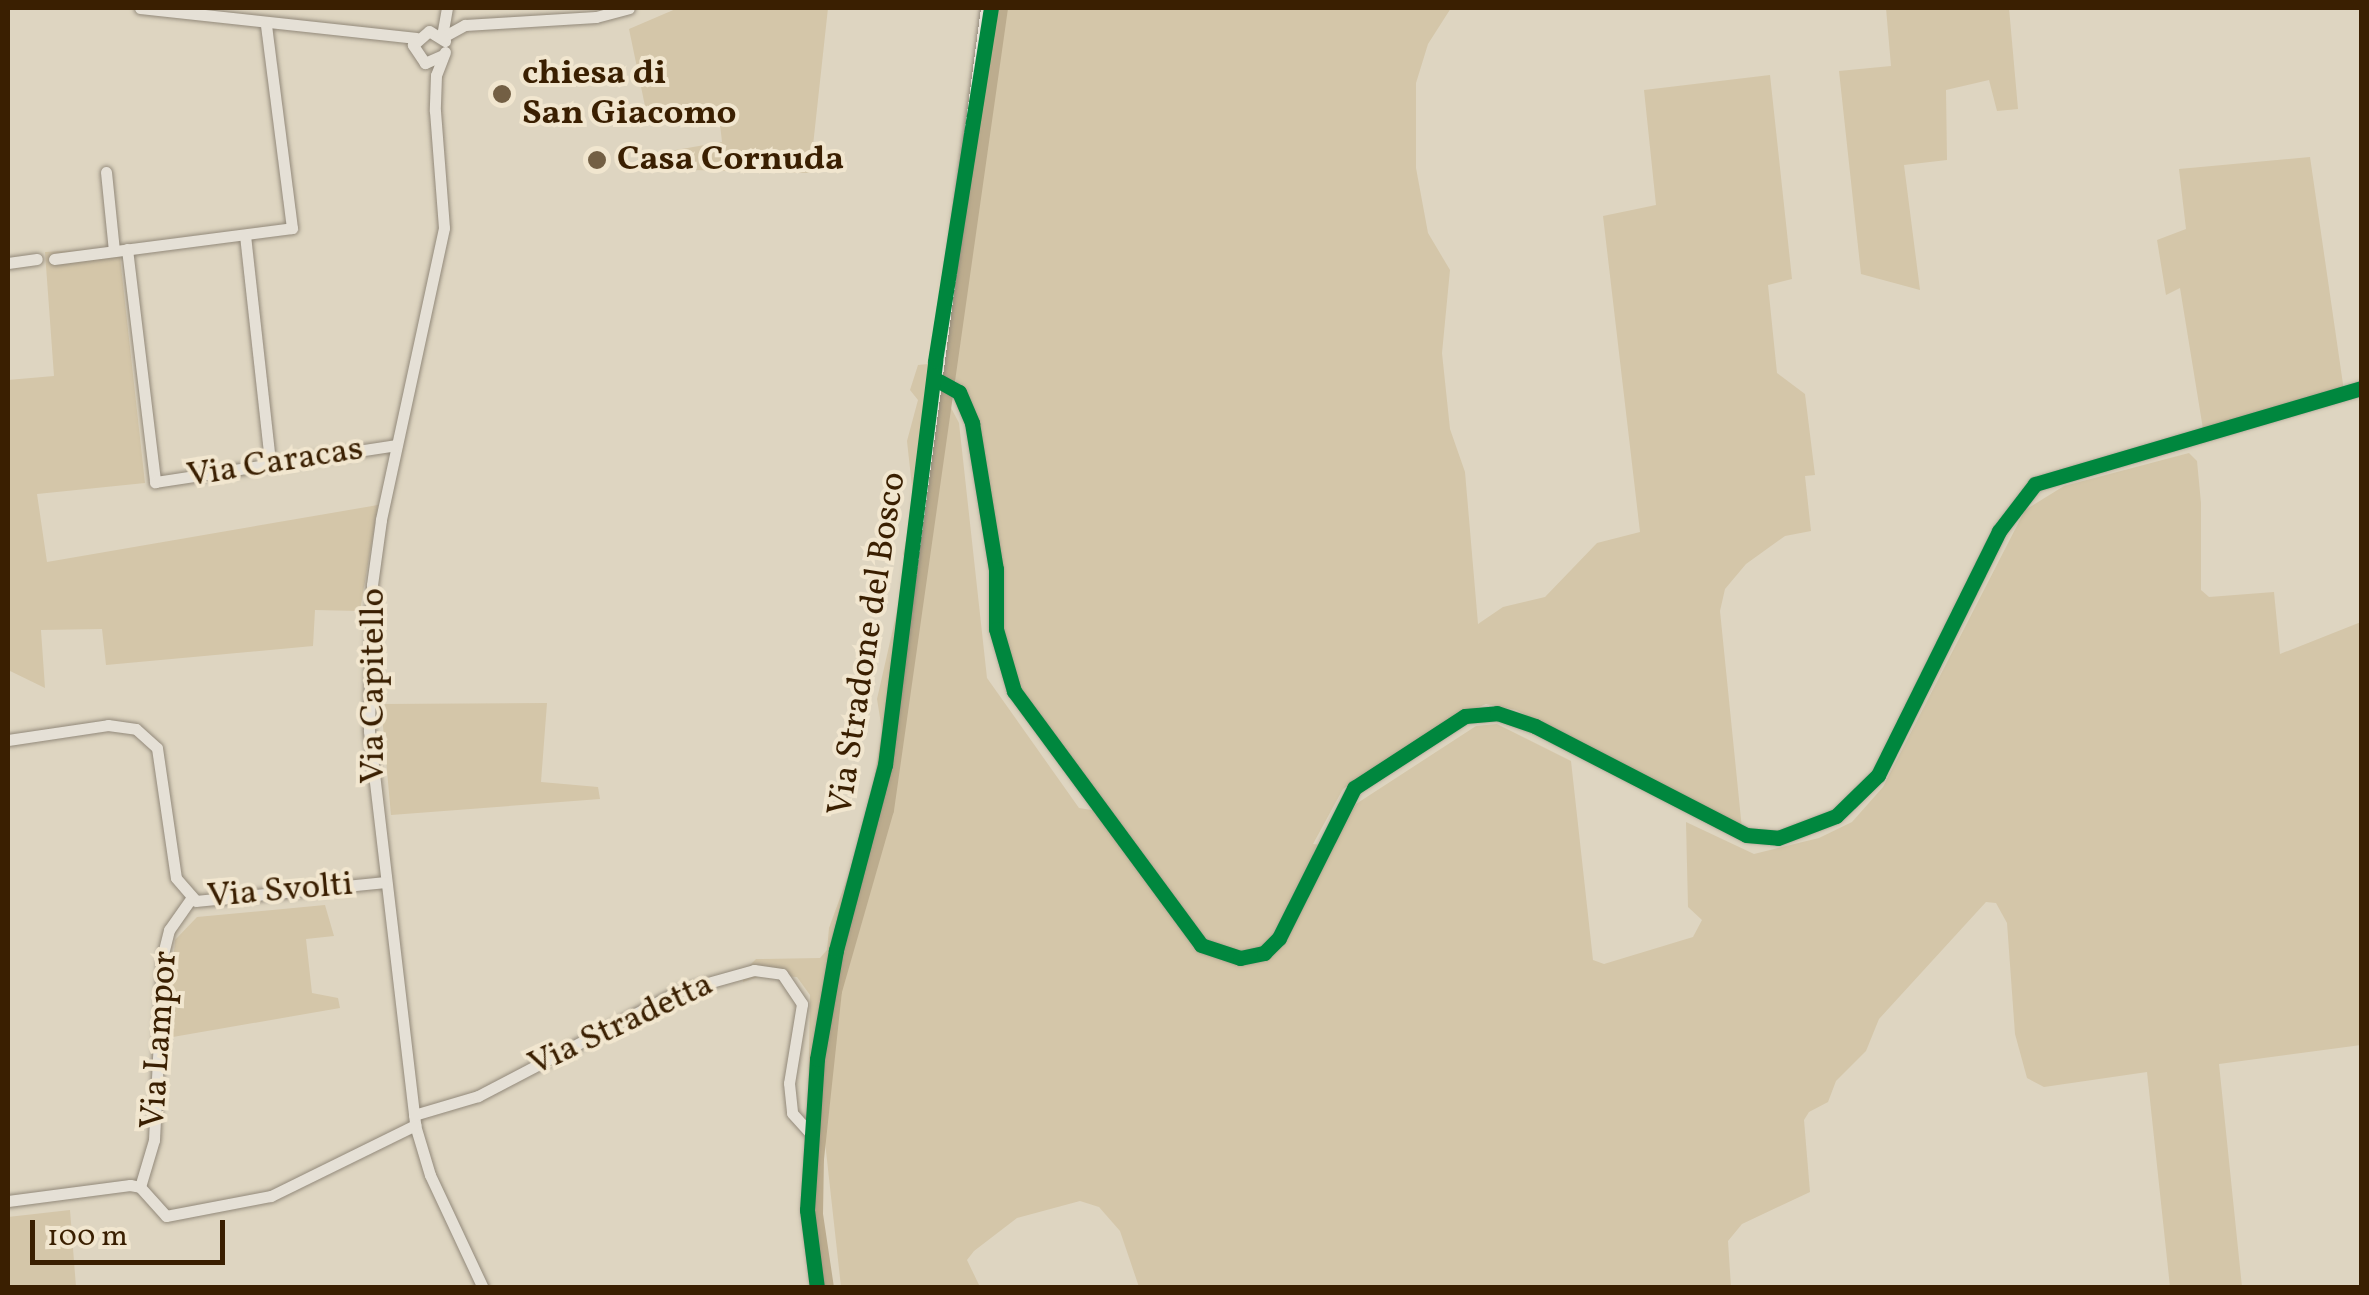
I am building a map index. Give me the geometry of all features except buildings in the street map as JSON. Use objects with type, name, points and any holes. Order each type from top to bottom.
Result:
[{"type":"street","points":[[140,8],[394,38],[419,35],[444,43]]},
{"type":"street","points":[[425,63],[460,29],[596,17],[629,8]]},
{"type":"street","name":"Via Stradone del Bosco","points":[[818,1288],[807,1210],[810,1133],[828,985],[885,765],[942,381],[986,8]]},
{"type":"street","points":[[444,43],[446,13]]},
{"type":"street","points":[[414,52],[419,35],[446,13]]},
{"type":"street","points":[[54,259],[292,228],[266,24]]},
{"type":"street","points":[[394,38],[436,75]]},
{"type":"street","name":"Via Capitello","points":[[444,43],[436,75],[444,228],[396,445],[372,585],[368,731],[415,1120],[430,1176],[483,1288]]},
{"type":"street","points":[[106,172],[121,250]]},
{"type":"street","points":[[245,235],[270,464]]},
{"type":"street","name":"Via Caracas","points":[[121,250],[155,482],[396,445]]},
{"type":"street","points":[[8,263],[36,259]]},
{"type":"street","points":[[942,381],[972,423],[996,569],[996,629],[1014,691],[1201,945],[1240,958],[1264,953],[1279,938],[1354,788],[1466,716],[1497,713],[1535,726],[1746,834],[1778,838],[1836,816],[1878,775],[1999,532],[2036,484],[2362,388]]},
{"type":"street","name":"Via Svolti","points":[[8,740],[108,725],[136,729],[157,748],[176,878],[191,898],[385,882]]},
{"type":"street","name":"Via Lampor","points":[[140,1187],[154,1140],[163,954],[169,930],[191,898]]},
{"type":"street","name":"Via Stradetta","points":[[140,1187],[166,1216],[271,1196],[415,1120],[456,1106],[596,1030],[707,982],[754,970],[782,974],[793,986],[802,1024],[790,1079],[792,1113],[810,1133]]},
{"type":"street","points":[[8,1202],[140,1187]]},
{"type":"shaded area","points":[[678,8],[828,8],[810,173],[652,169],[647,155],[722,142],[718,106],[645,106],[629,29]]},
{"type":"shaded area","points":[[1002,8],[1451,8],[1428,44],[1416,83],[1416,168],[1428,233],[1450,270],[1442,353],[1450,429],[1465,472],[1478,624],[1503,607],[1545,597],[1597,543],[1640,532],[1603,216],[1656,205],[1644,90],[1770,75],[1792,279],[1768,285],[1777,373],[1805,394],[1815,475],[1805,476],[1811,531],[1785,536],[1746,564],[1725,589],[1720,611],[1742,829],[1516,710],[1486,704],[1445,722],[1343,789],[1313,844],[1332,846],[1356,804],[1476,726],[1497,724],[1571,761],[1593,960],[1604,964],[1693,937],[1702,920],[1688,907],[1686,822],[1754,854],[1819,838],[1852,822],[1883,787],[2025,510],[2064,486],[2189,453],[2197,461],[2201,503],[2201,590],[2209,597],[2274,592],[2280,654],[2361,622],[2361,1045],[2219,1064],[2242,1287],[2170,1287],[2147,1072],[2044,1087],[2027,1078],[2015,1034],[2007,923],[1996,903],[1986,902],[1879,1019],[1866,1051],[1836,1081],[1828,1102],[1809,1112],[1804,1120],[1810,1192],[1742,1224],[1728,1241],[1731,1287],[1139,1287],[1120,1231],[1099,1207],[1080,1201],[1017,1218],[974,1251],[967,1260],[980,1287],[841,1287],[825,1142],[817,1121],[808,1115],[810,995],[797,977],[765,975],[743,982],[743,972],[756,959],[820,958],[827,950],[829,928],[867,824],[882,730],[877,699],[907,567],[903,554],[914,505],[907,441],[918,400],[910,390],[918,365],[928,364],[959,423],[987,678],[1079,808],[1104,812],[1025,704],[1002,653],[980,434],[948,364]]},
{"type":"shaded area","points":[[1886,8],[2009,8],[2018,109],[1997,111],[1989,80],[1946,90],[1947,160],[1904,165],[1920,290],[1861,274],[1839,71],[1891,66]]},
{"type":"shaded area","points":[[2310,157],[2344,391],[2203,429],[2180,288],[2166,295],[2157,240],[2186,229],[2179,169]]},
{"type":"shaded area","points":[[119,248],[145,483],[37,494],[47,562],[378,505],[360,611],[315,610],[313,646],[106,665],[102,629],[41,630],[45,688],[8,670],[8,380],[54,376],[45,252]]},
{"type":"shaded area","points":[[547,703],[541,782],[598,787],[600,799],[391,815],[381,704]]},
{"type":"shaded area","points":[[325,905],[334,936],[306,939],[312,993],[338,998],[340,1008],[167,1038],[175,940],[197,917]]},
{"type":"shaded area","points":[[70,1210],[76,1287],[8,1287],[8,1217]]},
{"type":"waterway","points":[[827,1288],[816,1214],[817,1159],[835,991],[887,810],[1001,8]]},
{"type":"cycle path","points":[[817,1288],[807,1210],[817,1059],[836,950],[885,765],[935,361],[991,8]]},
{"type":"cycle path","points":[[937,380],[959,392],[972,423],[996,569],[996,629],[1014,691],[1201,945],[1240,958],[1264,953],[1279,938],[1354,788],[1465,716],[1497,713],[1535,726],[1746,835],[1778,838],[1836,816],[1878,775],[1999,531],[2035,484],[2362,388]]},
{"type":"place","name":"chiesa di San Giacomo","points":[[502,94]]},
{"type":"place","name":"Casa Cornuda","points":[[597,160]]}]
